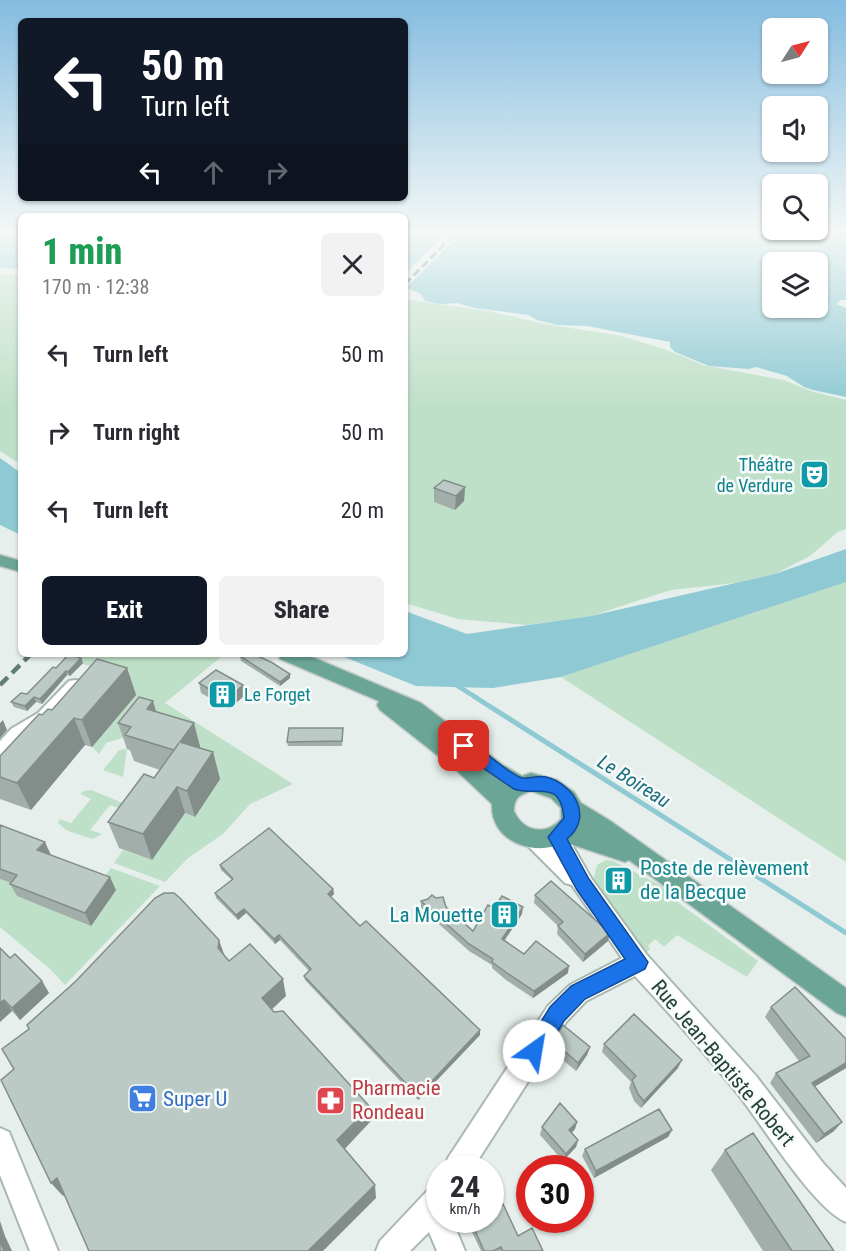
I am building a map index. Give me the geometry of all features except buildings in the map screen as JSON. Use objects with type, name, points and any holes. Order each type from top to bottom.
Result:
[{"type":"main road","points":[[294,657],[414,708],[496,771],[519,784]]},
{"type":"main road","points":[[351,680],[417,726],[503,801]]},
{"type":"main road","points":[[560,835],[571,822],[572,809],[568,799],[555,787],[537,782],[519,784],[509,791],[503,801],[502,812],[507,824],[517,834],[535,840],[560,835],[641,858]]},
{"type":"main road","points":[[572,809],[601,827],[846,1004]]},
{"type":"street","points":[[0,753],[18,734],[44,718],[91,669]]},
{"type":"street","name":"Rue Jean-Baptiste Robert","points":[[560,835],[583,885],[638,962],[709,1040],[747,1085],[813,1173],[846,1208]]},
{"type":"street","name":"Rue Jean-Baptiste Robert","points":[[535,840],[583,885]]},
{"type":"street","points":[[466,1155],[557,1014],[578,993],[638,962]]},
{"type":"street","points":[[0,1141],[44,1251]]},
{"type":"street","points":[[390,1251],[426,1213]]},
{"type":"street","points":[[445,1233],[451,1251]]},
{"type":"green space","points":[[0,289],[18,289],[18,461],[0,451]]},
{"type":"green space","points":[[408,299],[488,311],[545,324],[622,336],[667,350],[703,365],[783,380],[814,392],[846,400],[846,529],[838,532],[810,556],[775,574],[735,583],[671,590],[591,616],[527,625],[458,619],[408,604]]},
{"type":"green space","points":[[846,582],[846,862],[561,677]]},
{"type":"green space","points":[[73,657],[221,657],[165,703],[293,784],[250,804],[223,834],[188,858],[165,882],[114,863],[123,850],[152,860],[185,813],[195,817],[219,779],[127,749],[123,777],[103,770],[119,750],[126,749],[135,738],[128,736],[106,743],[99,754],[92,747],[135,695],[104,672],[70,659]]},
{"type":"green space","points":[[91,790],[123,803],[121,809],[110,805],[90,830],[102,834],[92,839],[66,830],[58,823],[60,819],[71,823],[91,799],[80,794]]},
{"type":"green space","points":[[606,860],[613,861],[660,885],[680,904],[758,961],[747,977],[677,935],[664,947],[655,939],[648,946],[650,949],[644,954],[593,881],[597,865]]},
{"type":"green space","points":[[111,868],[160,886],[65,985],[51,970],[0,927],[0,879],[17,885],[102,879]]},
{"type":"water","points":[[410,289],[762,289],[762,318],[828,318],[828,289],[846,289],[846,300],[841,300],[836,304],[846,308],[846,397],[804,387],[787,376],[756,367],[749,369],[709,366],[675,352],[670,347],[670,342],[587,326],[557,325],[528,315],[475,308],[457,303],[441,304],[425,301],[421,294]]},
{"type":"water","points":[[0,458],[18,471],[18,534],[0,525]]},
{"type":"water","points":[[846,549],[846,582],[561,677],[493,688],[416,686],[344,657],[408,657],[408,612],[467,634],[591,616],[775,574]]},
{"type":"waterway","name":"Le Boireau","points":[[456,685],[477,698]]},
{"type":"waterway","name":"Le Boireau","points":[[475,697],[846,933]]},
{"type":"railway","points":[[0,685],[28,657]]},
{"type":"place","name":"Théâtre de Verdure","points":[[814,474]]},
{"type":"place","name":"Le Forget","points":[[223,694]]},
{"type":"place","name":"Poste de relèvement de la Becque","points":[[619,880]]},
{"type":"place","name":"La Mouette","points":[[504,915]]},
{"type":"place","name":"Super U","points":[[142,1099]]},
{"type":"place","name":"Pharmacie Rondeau","points":[[331,1100]]},
{"type":"route","points":[[464,746],[496,771],[519,784],[543,783],[555,787],[564,794],[572,809],[572,818],[567,829],[557,837],[583,885],[638,962],[578,993],[557,1014],[534,1051]]}]
